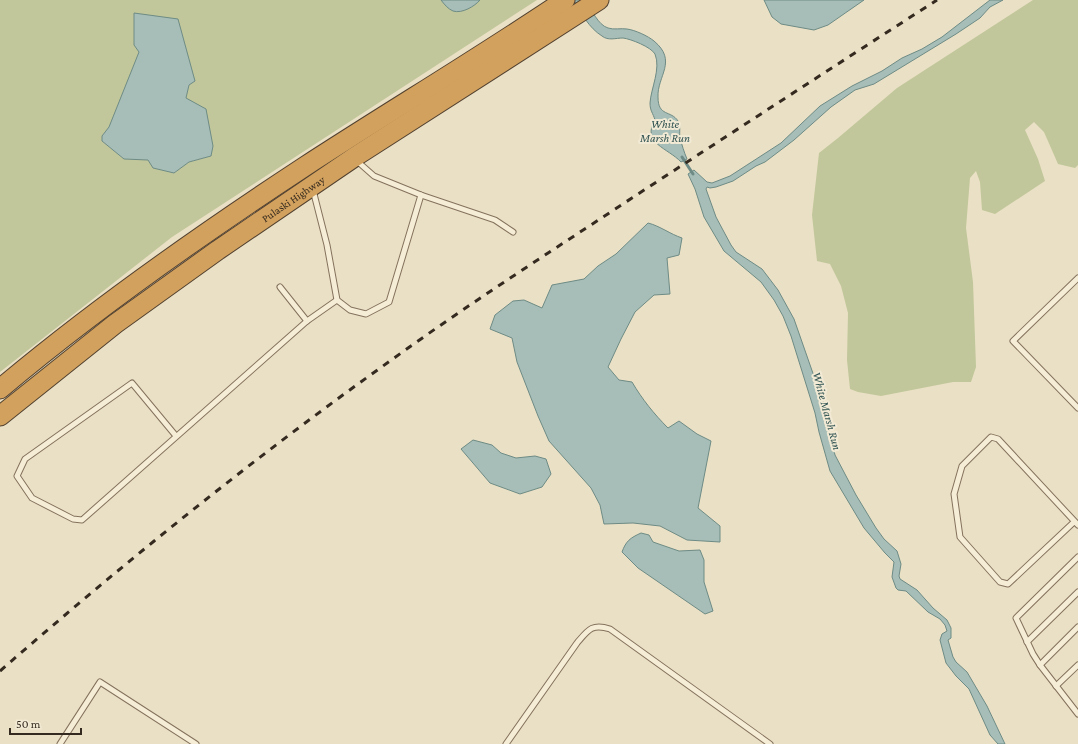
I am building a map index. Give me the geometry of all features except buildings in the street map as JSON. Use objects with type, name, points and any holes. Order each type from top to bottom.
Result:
[{"type":"highway","name":"Pulaski Highway","points":[[0,416],[115,324],[212,254],[307,177],[565,0]]},
{"type":"highway","name":"Pulaski Highway","points":[[0,389],[91,316],[206,232],[307,177],[353,158],[599,0]]},
{"type":"lane","points":[[353,158],[374,176],[421,195],[495,220],[513,232]]},
{"type":"lane","points":[[307,177],[327,245],[337,300],[350,310],[366,314],[389,302],[421,195]]},
{"type":"lane","points":[[1078,278],[1013,341],[1078,408]]},
{"type":"lane","points":[[280,287],[307,321]]},
{"type":"lane","points":[[176,436],[132,383],[25,459],[17,476],[32,498],[72,519],[82,520],[307,321],[337,300]]},
{"type":"lane","points":[[991,437],[998,439],[1076,523],[1008,584],[1000,582],[960,537],[954,494],[962,466],[991,437]]},
{"type":"lane","points":[[1078,557],[1016,618],[1027,642],[1040,664],[1078,714]]},
{"type":"lane","points":[[1027,642],[1078,592]]},
{"type":"lane","points":[[506,744],[589,629],[596,626],[602,626],[610,629],[770,744]]},
{"type":"lane","points":[[1040,664],[1078,627]]},
{"type":"lane","points":[[1056,686],[1078,665]]},
{"type":"lane","points":[[60,744],[100,682],[196,744]]},
{"type":"green space","points":[[0,0],[537,0],[172,237],[0,372]],"holes":[[[139,52],[189,85],[186,98],[211,156],[189,162],[174,173],[148,160],[124,159],[102,141],[102,136],[109,128]]]},
{"type":"green space","points":[[1033,0],[1078,0],[1078,165],[1075,168],[1058,164],[1044,132],[1034,122],[1025,130],[1038,159],[1045,181],[995,214],[982,210],[980,182],[976,171],[970,178],[966,228],[973,282],[976,367],[971,382],[953,382],[881,396],[850,389],[847,360],[848,313],[841,286],[830,264],[817,261],[812,215],[819,153],[897,88]]},
{"type":"water","points":[[441,0],[480,0],[468,9],[457,12],[449,9]]},
{"type":"water","name":"White Marsh Run","points":[[574,0],[586,0],[595,16],[604,26],[610,29],[627,29],[645,35],[661,48],[665,55],[666,62],[659,89],[658,97],[660,108],[672,115],[678,121],[680,127],[680,138],[687,159],[681,162],[658,144],[651,134],[655,120],[650,103],[657,66],[657,60],[653,51],[631,40],[623,38],[604,38],[589,25]]},
{"type":"water","points":[[764,0],[864,0],[828,25],[814,30],[781,24],[772,17]]},
{"type":"water","name":"White Marsh Run","points":[[990,0],[1003,0],[990,7],[980,18],[956,34],[874,84],[855,90],[831,107],[794,140],[765,162],[733,181],[716,187],[707,187],[706,189],[716,217],[731,245],[736,252],[762,269],[778,290],[794,319],[823,398],[825,414],[835,455],[856,495],[876,528],[884,539],[897,551],[901,564],[900,579],[917,590],[933,608],[947,620],[951,628],[951,638],[948,640],[953,657],[956,662],[967,672],[987,706],[1005,744],[998,744],[990,735],[969,689],[946,663],[940,640],[942,634],[947,631],[945,625],[940,619],[928,612],[906,591],[898,590],[896,588],[892,577],[894,562],[864,528],[830,471],[815,413],[791,336],[783,316],[761,282],[724,251],[704,217],[695,189],[688,174],[694,170],[707,182],[712,183],[730,176],[781,143],[820,106],[852,86],[942,37]]},
{"type":"water","points":[[134,13],[178,19],[195,81],[189,85],[186,98],[206,109],[213,146],[211,156],[189,162],[174,173],[153,168],[148,160],[124,159],[102,141],[102,136],[109,127],[139,52],[134,45]]},
{"type":"water","points":[[648,223],[682,238],[679,255],[667,258],[670,294],[654,295],[635,312],[608,367],[619,380],[632,382],[648,406],[668,428],[679,421],[697,434],[711,441],[698,508],[720,526],[720,542],[687,540],[660,526],[633,523],[604,524],[600,505],[591,488],[549,441],[517,362],[512,338],[490,329],[495,315],[513,301],[524,300],[542,308],[552,285],[584,279],[598,266],[616,254]]},
{"type":"water","points":[[473,440],[492,445],[501,453],[516,458],[535,456],[546,459],[551,474],[542,487],[520,494],[490,483],[461,449]]},
{"type":"water","points":[[641,533],[649,535],[653,542],[679,551],[700,550],[704,560],[704,582],[713,611],[705,614],[638,568],[622,552],[629,540]]},
{"type":"waterway","name":"White Marsh Run","points":[[682,157],[693,174]]},
{"type":"railway","points":[[0,671],[47,630],[191,511],[340,397],[450,318],[937,0]]}]
